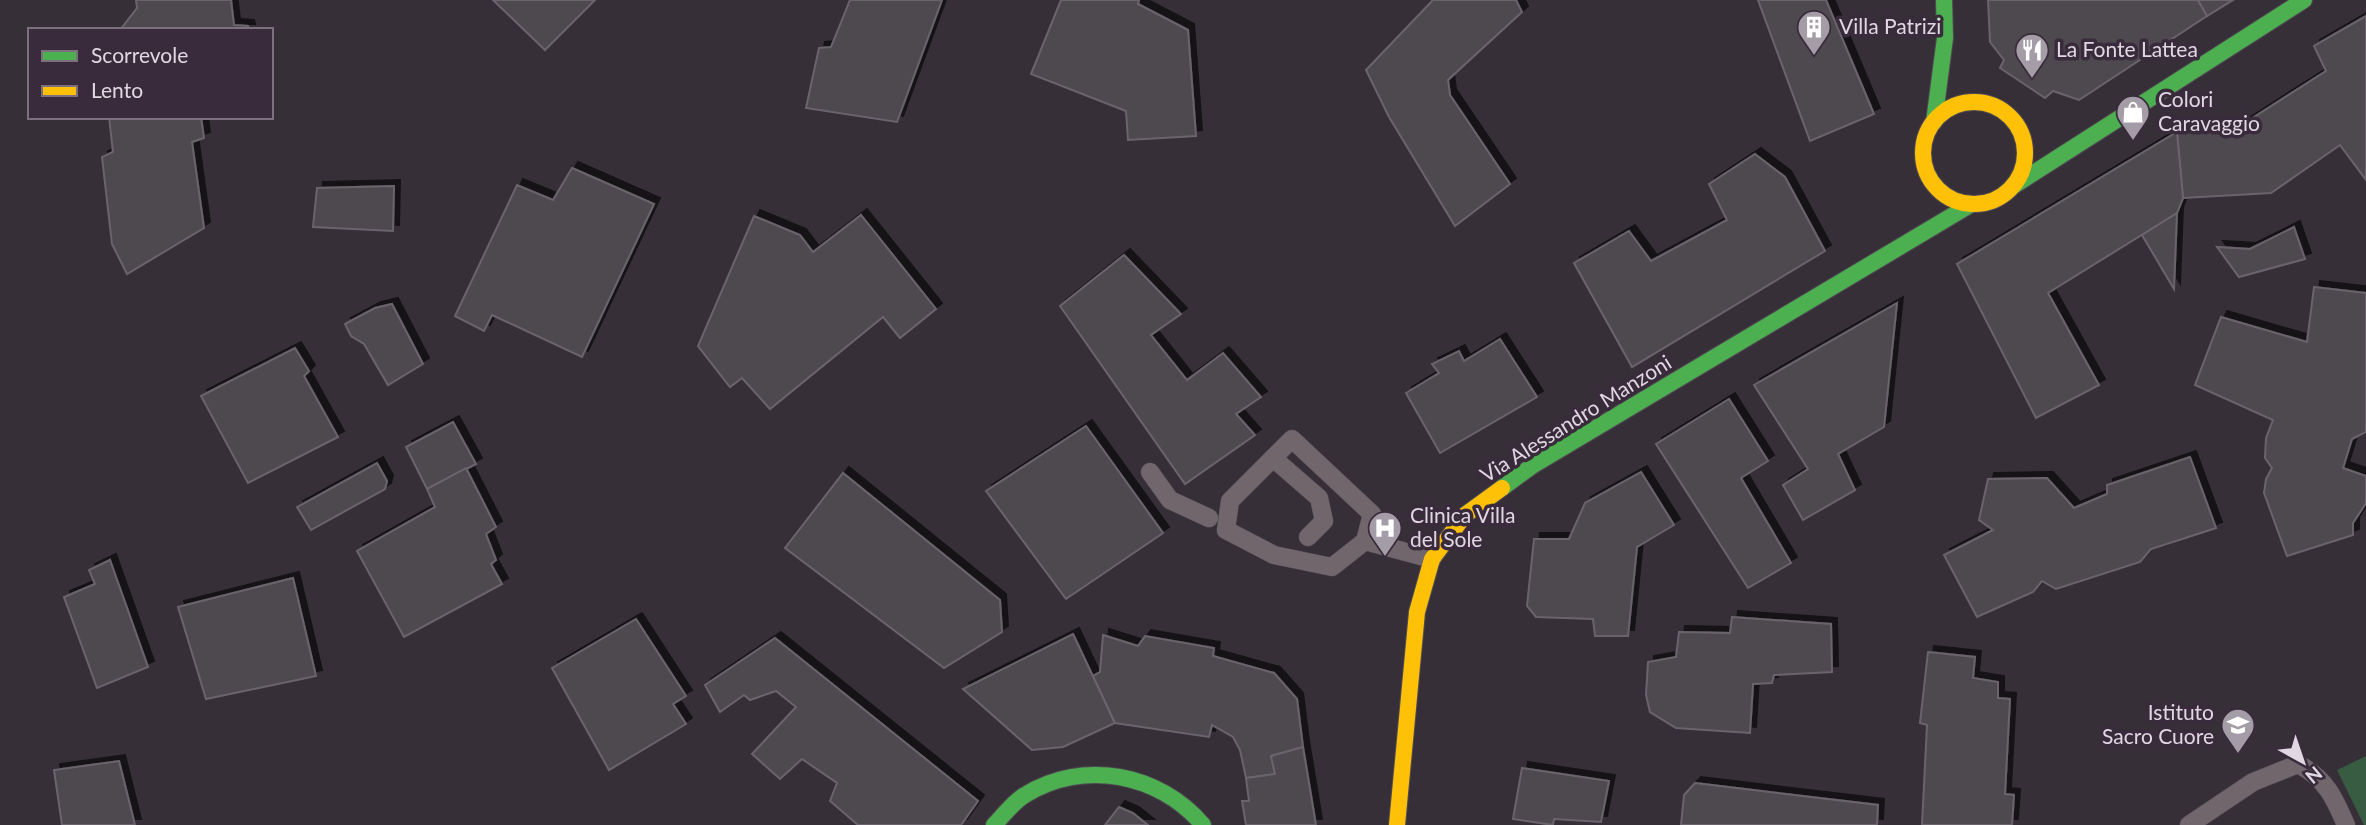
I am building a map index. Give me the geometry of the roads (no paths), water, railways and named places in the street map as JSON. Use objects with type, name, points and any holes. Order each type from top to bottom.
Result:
[{"type":"main road","points":[[1944,0],[1940,93],[1934,122],[1923,147],[1923,162],[1934,185],[1953,201],[1970,205],[1988,204],[2304,0]]},
{"type":"main road","points":[[1944,33],[1958,60]]},
{"type":"main road","points":[[1970,83],[1990,105],[2010,116],[2020,129],[2026,145],[2025,162],[2015,185]]},
{"type":"main road","points":[[1934,122],[1949,108],[1964,103],[1990,105]]},
{"type":"main road","points":[[2020,129],[2050,136],[2091,136]]},
{"type":"main road","points":[[1921,203],[1934,185]]},
{"type":"main road","name":"Via Alessandro Manzoni","points":[[1397,825],[1417,612],[1432,559],[1465,515],[1498,488],[1970,205]]},
{"type":"main road","name":"Via Alessandro Manzoni","points":[[1881,260],[1908,220]]},
{"type":"main road","points":[[995,825],[1023,796],[1055,781],[1091,771],[1126,775],[1188,806],[1203,825]]},
{"type":"lane","points":[[1292,439],[1372,514],[1365,541],[1332,568],[1274,555],[1226,530],[1230,500],[1292,439]]},
{"type":"lane","points":[[1273,458],[1320,498],[1324,520],[1308,537]]},
{"type":"lane","points":[[1150,472],[1170,500],[1209,518]]},
{"type":"lane","points":[[1365,541],[1432,559]]},
{"type":"lane","points":[[2189,825],[2253,782],[2298,764],[2317,775],[2332,792],[2346,825]]},
{"type":"place","name":"Villa Patrizi","points":[[1814,57]]},
{"type":"place","name":"La Fonte Lattea","points":[[2032,80]]},
{"type":"place","name":"Colori Caravaggio","points":[[2133,142]]},
{"type":"place","name":"Clinica Villa del Sole","points":[[1385,558]]},
{"type":"place","name":"Istituto Sacro Cuore","points":[[2238,755]]}]
